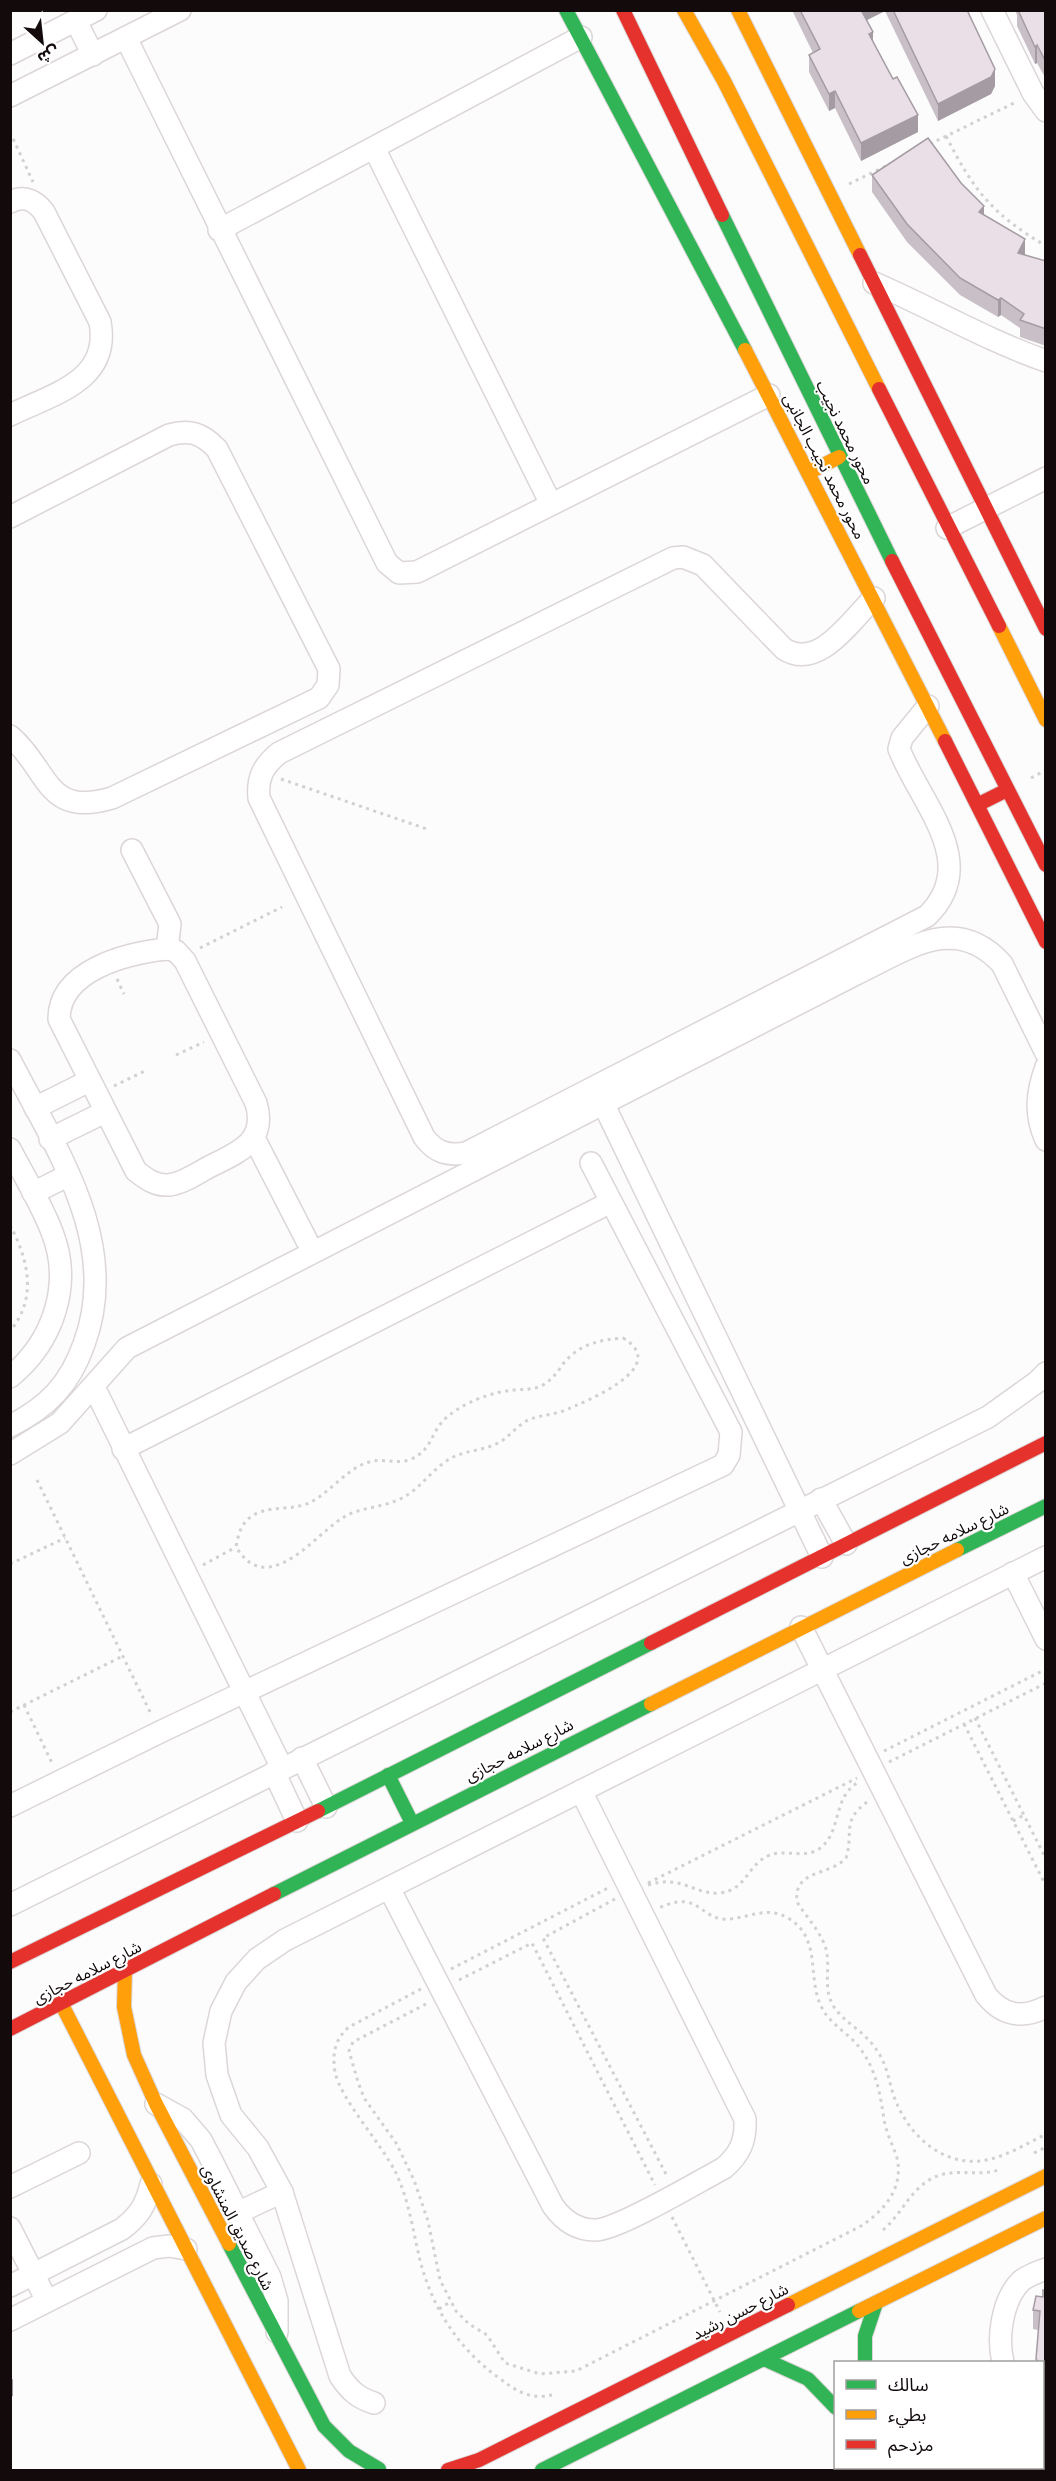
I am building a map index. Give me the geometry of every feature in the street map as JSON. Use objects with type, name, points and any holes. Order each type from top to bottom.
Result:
[{"type":"street","points":[[10,54],[96,10]]},
{"type":"street","points":[[10,96],[180,10]]},
{"type":"street","name":"محور محمد نجيب الجانبى","points":[[566,10],[810,472],[979,804],[1046,942]]},
{"type":"street","points":[[607,10],[669,111]]},
{"type":"street","name":"محور محمد نجيب","points":[[623,10],[669,111],[839,458],[1046,866]]},
{"type":"street","points":[[684,10],[724,81],[947,528],[1046,720]]},
{"type":"street","points":[[696,10],[724,81]]},
{"type":"street","points":[[738,10],[1046,629]]},
{"type":"street","points":[[992,10],[1033,93],[1046,111]]},
{"type":"street","points":[[76,21],[93,55]]},
{"type":"street","points":[[219,230],[581,37]]},
{"type":"street","points":[[126,38],[219,230],[387,563],[393,569],[407,574],[417,572],[769,394]]},
{"type":"street","points":[[374,148],[551,504]]},
{"type":"street","points":[[10,202],[24,199],[32,201],[44,212],[100,322],[102,350],[96,364],[87,375],[10,416]]},
{"type":"street","points":[[874,283],[927,306],[972,331],[1046,361]]},
{"type":"street","points":[[10,517],[169,435],[182,431],[201,436],[217,449],[329,669],[328,685],[319,698],[112,798],[91,804],[70,802],[51,791],[22,746],[10,736]]},
{"type":"street","points":[[810,472],[839,458]]},
{"type":"street","points":[[947,528],[1046,478]]},
{"type":"street","points":[[873,598],[821,650],[806,656],[798,655],[784,649],[703,565],[683,557],[673,558],[279,753],[268,761],[261,773],[258,785],[259,798],[424,1137],[431,1146],[454,1155],[466,1153],[927,916],[945,893],[950,879],[949,850],[898,749],[902,738],[928,706]]},
{"type":"street","points":[[979,804],[1007,790]]},
{"type":"street","points":[[132,850],[170,924],[175,953],[222,1034],[259,1111],[258,1130],[254,1138],[240,1150],[182,1182],[157,1184],[136,1171],[58,1018],[59,1005],[64,993],[73,983],[112,962],[175,953]]},
{"type":"street","points":[[10,1454],[60,1423],[127,1348],[858,972],[918,945],[945,937],[971,941],[993,954],[1002,964],[1046,1053]]},
{"type":"street","points":[[10,1060],[83,1205],[92,1236],[96,1268],[95,1301],[89,1333],[77,1363],[62,1389],[40,1409],[10,1426]]},
{"type":"street","points":[[1046,1067],[1037,1090],[1039,1124],[1046,1140]]},
{"type":"street","points":[[35,1108],[97,1096]]},
{"type":"street","points":[[50,1139],[97,1096]]},
{"type":"street","points":[[603,1102],[822,1557]]},
{"type":"street","points":[[254,1138],[308,1240]]},
{"type":"street","points":[[10,1149],[52,1233],[58,1253],[59,1299],[52,1323],[40,1346],[24,1366],[10,1377]]},
{"type":"street","points":[[10,1806],[160,1732],[723,1465],[729,1455],[731,1432],[591,1163]]},
{"type":"street","points":[[33,1193],[69,1175]]},
{"type":"street","points":[[123,1449],[611,1202]]},
{"type":"street","points":[[10,1905],[988,1417],[1037,1382],[1046,1372]]},
{"type":"street","points":[[93,1386],[244,1693],[278,1770],[297,1821]]},
{"type":"street","points":[[10,1962],[326,1807],[1046,1443]]},
{"type":"street","points":[[821,1499],[846,1545]]},
{"type":"street","name":"شارع سلامه حجازى","points":[[10,2029],[412,1822],[1046,1506]]},
{"type":"street","points":[[374,2403],[354,2394],[340,2376],[282,2192],[264,2158],[231,2115],[222,2096],[217,2075],[214,2043],[221,2012],[236,1982],[258,1959],[285,1940],[1046,1557]]},
{"type":"street","points":[[1013,1573],[1046,1639]]},
{"type":"street","points":[[801,1627],[986,1995],[995,2007],[1008,2014],[1023,2015],[1046,2007]]},
{"type":"street","points":[[302,1758],[326,1807]]},
{"type":"street","points":[[388,1775],[412,1822]]},
{"type":"street","points":[[389,1888],[442,1986],[553,2206],[560,2216],[582,2229],[608,2228],[724,2168],[735,2158],[742,2146],[745,2119],[580,1791]]},
{"type":"street","name":"شارع صديق المنشاوى","points":[[125,1970],[120,2026],[156,2104],[306,2396],[324,2426],[349,2451],[381,2470]]},
{"type":"street","points":[[61,2003],[151,2184],[297,2466],[312,2460]]},
{"type":"street","points":[[82,2046],[97,2033]]},
{"type":"street","points":[[156,2104],[183,2120],[201,2140],[274,2290],[277,2339]]},
{"type":"street","points":[[10,2187],[79,2153]]},
{"type":"street","name":"شارع حسن رشيد","points":[[448,2470],[479,2460],[1046,2176]]},
{"type":"street","points":[[10,2286],[137,2218],[147,2202],[151,2184]]},
{"type":"street","points":[[237,2213],[282,2192]]},
{"type":"street","points":[[1004,2197],[1021,2231]]},
{"type":"street","points":[[542,2470],[1046,2218]]},
{"type":"street","points":[[10,2228],[47,2301]]},
{"type":"street","points":[[10,2320],[153,2248],[170,2246],[186,2249]]},
{"type":"street","points":[[82,2249],[96,2276]]},
{"type":"street","points":[[1003,2361],[1001,2329],[1008,2304],[1021,2281],[1046,2269]]},
{"type":"street","points":[[865,2361],[866,2336],[876,2302]]},
{"type":"street","points":[[764,2359],[796,2372],[833,2397]]},
{"type":"street","points":[[675,2362],[692,2395]]},
{"type":"street","points":[[326,2452],[336,2438]]},
{"type":"street","points":[[359,2470],[381,2470]]},
{"type":"path","points":[[925,147],[1033,93]]},
{"type":"path","points":[[10,132],[31,173],[32,201]]},
{"type":"path","points":[[946,136],[969,181],[1003,218],[1046,246]]},
{"type":"path","points":[[829,194],[893,162]]},
{"type":"path","points":[[261,773],[427,829]]},
{"type":"path","points":[[175,953],[282,907]]},
{"type":"path","points":[[176,1055],[222,1034]]},
{"type":"path","points":[[97,1096],[145,1071]]},
{"type":"path","points":[[10,1225],[22,1250],[28,1281],[21,1312],[10,1331]]},
{"type":"path","points":[[186,1574],[236,1547],[242,1526],[251,1516],[263,1511],[299,1507],[311,1502],[367,1462],[406,1461],[420,1455],[431,1444],[446,1418],[461,1408],[495,1394],[542,1385],[554,1377],[572,1354],[597,1341],[623,1338],[634,1345],[639,1355],[638,1367],[629,1377],[582,1403],[527,1421],[497,1444],[457,1455],[433,1472],[424,1484],[401,1499],[376,1508],[351,1513],[305,1549],[283,1561],[270,1567],[256,1566],[244,1559],[236,1547]]},
{"type":"path","points":[[37,1479],[160,1732]]},
{"type":"path","points":[[10,1564],[65,1538]]},
{"type":"path","points":[[10,1712],[123,1656]]},
{"type":"path","points":[[720,2312],[669,2197],[543,1938],[628,1885],[672,1881],[720,1893],[742,1884],[754,1863],[770,1855],[788,1851],[807,1854],[818,1849],[834,1830],[839,1805],[846,1794],[872,1768],[1046,1669]]},
{"type":"path","points":[[644,1915],[680,1900],[700,1905],[718,1918],[729,1919],[756,1912],[772,1912],[787,1918],[797,1926],[811,1949],[816,1995],[823,2011],[860,2048],[876,2076],[884,2119],[897,2161],[897,2181],[890,2200],[878,2215],[715,2301],[576,2371],[558,2374],[522,2370],[505,2363],[487,2335],[469,2324],[450,2302],[440,2280],[428,2221],[414,2181],[396,2143],[364,2098],[350,2051],[356,2038],[442,1986],[628,1885],[1046,1683]]},
{"type":"path","points":[[24,1705],[61,1781]]},
{"type":"path","points":[[975,1718],[1046,1859]]},
{"type":"path","points":[[964,1724],[1046,1886]]},
{"type":"path","points":[[886,1796],[870,1800],[857,1809],[849,1824],[848,1851],[841,1863],[827,1872],[811,1874],[804,1879],[796,1894],[798,1902],[826,1949],[827,1993],[835,2008],[870,2040],[887,2070],[896,2103],[924,2144],[939,2153],[972,2162],[990,2160],[1046,2134]]},
{"type":"path","points":[[1013,1821],[1024,1815]]},
{"type":"path","points":[[442,1986],[532,1943],[669,2197]]},
{"type":"path","points":[[974,2175],[1005,2168]]},
{"type":"path","points":[[438,2310],[450,2302]]},
{"type":"building","points":[[800,10],[861,10],[873,32],[869,34],[893,79],[897,77],[918,115],[861,143],[835,91],[829,94],[809,55],[820,49]]},
{"type":"building","points":[[893,10],[967,10],[995,69],[991,77],[938,104]]},
{"type":"building","points":[[1018,10],[1046,10],[1046,62],[1037,45],[1035,47]]},
{"type":"building","points":[[928,138],[961,183],[984,206],[979,212],[1025,239],[1018,253],[1046,261],[1046,329],[1020,320],[1024,314],[1001,298],[998,300],[960,278],[907,224],[872,175]]},
{"type":"building","points":[[1043,2290],[1046,2291],[1046,2378],[1044,2361],[1036,2359],[1040,2311],[1033,2310],[1036,2296],[1043,2297]]},
{"type":"building","points":[[959,2469],[1027,2470],[960,2470]]},
{"type":"traffic: fast","points":[[566,10],[745,350]]},
{"type":"traffic: fast","points":[[722,215],[892,561]]},
{"type":"traffic: fast","points":[[957,1550],[1046,1506]]},
{"type":"traffic: fast","points":[[318,1811],[651,1643]]},
{"type":"traffic: fast","points":[[274,1894],[651,1704]]},
{"type":"traffic: fast","points":[[388,1775],[412,1823]]},
{"type":"traffic: fast","points":[[229,2244],[324,2426],[349,2451],[379,2469]]},
{"type":"traffic: fast","points":[[865,2361],[865,2336],[876,2303]]},
{"type":"traffic: fast","points":[[542,2470],[859,2311]]},
{"type":"traffic: fast","points":[[764,2359],[808,2379],[834,2406]]},
{"type":"traffic: slow","points":[[684,10],[724,81],[879,389]]},
{"type":"traffic: slow","points":[[738,10],[860,255]]},
{"type":"traffic: slow","points":[[745,350],[945,741]]},
{"type":"traffic: slow","points":[[810,472],[839,457]]},
{"type":"traffic: slow","points":[[999,626],[1046,720]]},
{"type":"traffic: slow","points":[[651,1704],[957,1550]]},
{"type":"traffic: slow","points":[[125,1970],[124,2007],[134,2055],[156,2104],[229,2244]]},
{"type":"traffic: slow","points":[[61,2003],[299,2470]]},
{"type":"traffic: slow","points":[[788,2305],[1046,2176]]},
{"type":"traffic: slow","points":[[859,2311],[1046,2218]]},
{"type":"traffic: jam","points":[[623,10],[722,215]]},
{"type":"traffic: jam","points":[[860,255],[1046,629]]},
{"type":"traffic: jam","points":[[879,389],[999,626]]},
{"type":"traffic: jam","points":[[892,561],[1046,865]]},
{"type":"traffic: jam","points":[[945,741],[1046,942]]},
{"type":"traffic: jam","points":[[979,804],[1007,790]]},
{"type":"traffic: jam","points":[[651,1643],[1046,1443]]},
{"type":"traffic: jam","points":[[10,1962],[318,1811]]},
{"type":"traffic: jam","points":[[10,2029],[274,1894]]},
{"type":"traffic: jam","points":[[448,2470],[479,2460],[788,2305]]}]
